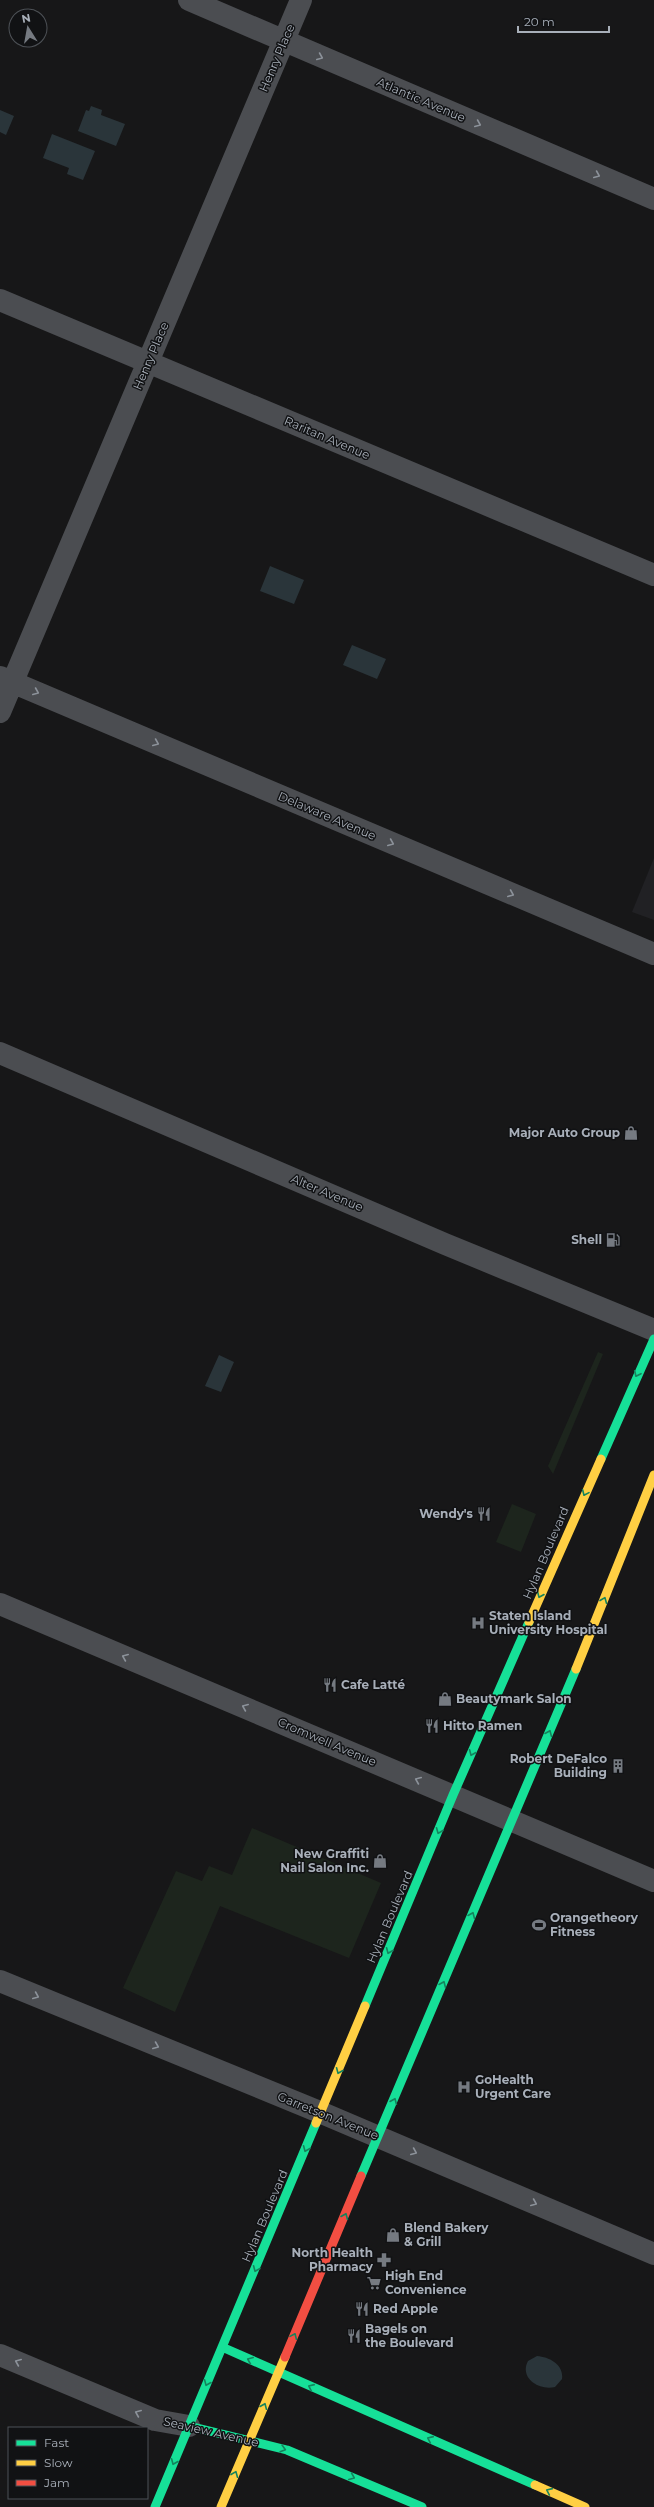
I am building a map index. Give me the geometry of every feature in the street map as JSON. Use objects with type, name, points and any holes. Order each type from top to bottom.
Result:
[{"type":"main road","name":"Hylan Boulevard","points":[[154,2507],[322,2113],[453,1795],[608,1440],[654,1339]]},
{"type":"main road","points":[[221,2507],[586,1645],[654,1475]]},
{"type":"main road","points":[[222,2348],[585,2507]]},
{"type":"main road","name":"Seaview Avenue","points":[[189,2426],[286,2450],[422,2507]]},
{"type":"street","name":"Atlantic Avenue","points":[[189,0],[284,42],[654,199]]},
{"type":"street","name":"Henry Place","points":[[0,712],[6,680],[148,363],[301,0]]},
{"type":"street","name":"Raritan Avenue","points":[[0,300],[654,575]]},
{"type":"street","name":"Delaware Avenue","points":[[6,680],[654,954]]},
{"type":"street","name":"Alter Avenue","points":[[0,1053],[445,1244],[654,1330]]},
{"type":"street","name":"Cromwell Avenue","points":[[0,1604],[654,1881]]},
{"type":"street","name":"Garretson Avenue","points":[[0,1981],[322,2113],[654,2254]]},
{"type":"street","name":"Seaview Avenue","points":[[0,2355],[155,2420],[189,2426]]},
{"type":"shaded area","points":[[91,106],[102,110],[101,115],[125,124],[116,146],[78,131],[86,110],[89,111]]},
{"type":"shaded area","points":[[0,110],[14,116],[6,135],[0,132]]},
{"type":"shaded area","points":[[52,134],[95,151],[83,180],[67,174],[69,168],[43,158]]},
{"type":"shaded area","points":[[270,566],[304,580],[294,604],[260,591]]},
{"type":"shaded area","points":[[352,645],[386,659],[377,679],[343,665]]},
{"type":"shaded area","points":[[654,858],[654,920],[632,912]]},
{"type":"shaded area","points":[[598,1352],[603,1354],[553,1474],[548,1466]]},
{"type":"shaded area","points":[[219,1355],[234,1362],[221,1392],[205,1386]]},
{"type":"shaded area","points":[[512,1504],[536,1514],[521,1552],[496,1542]]},
{"type":"shaded area","points":[[252,1828],[381,1883],[349,1958],[220,1906],[175,2012],[123,1988],[176,1871],[202,1881],[209,1866],[232,1875]]},
{"type":"shaded area","points":[[537,2356],[551,2360],[561,2370],[562,2379],[555,2387],[549,2388],[537,2385],[528,2378],[526,2367],[528,2361]]},
{"type":"traffic: fast","points":[[601,1459],[654,1339]]},
{"type":"traffic: fast","points":[[365,2006],[453,1795],[529,1622]]},
{"type":"traffic: fast","points":[[361,2176],[576,1669]]},
{"type":"traffic: fast","points":[[155,2507],[316,2123]]},
{"type":"traffic: fast","points":[[222,2347],[535,2485]]},
{"type":"traffic: fast","points":[[189,2426],[287,2450],[422,2507]]},
{"type":"traffic: slow","points":[[529,1622],[601,1459]]},
{"type":"traffic: slow","points":[[576,1669],[654,1475]]},
{"type":"traffic: slow","points":[[316,2123],[365,2006]]},
{"type":"traffic: slow","points":[[221,2507],[285,2357]]},
{"type":"traffic: slow","points":[[535,2485],[585,2507]]},
{"type":"traffic: jam","points":[[285,2357],[361,2176]]},
{"type":"place","name":"Major Auto Group","points":[[631,1133]]},
{"type":"place","name":"Shell","points":[[613,1240]]},
{"type":"place","name":"Wendy's","points":[[484,1514]]},
{"type":"place","name":"Staten Island University Hospital","points":[[478,1623]]},
{"type":"place","name":"Cafe Latté","points":[[330,1685]]},
{"type":"place","name":"Beautymark Salon","points":[[445,1699]]},
{"type":"place","name":"Hitto Ramen","points":[[432,1726]]},
{"type":"place","name":"Robert DeFalco Building","points":[[618,1766]]},
{"type":"place","name":"New Graffiti Nail Salon Inc.","points":[[380,1861]]},
{"type":"place","name":"Orangetheory Fitness","points":[[539,1925]]},
{"type":"place","name":"GoHealth Urgent Care","points":[[464,2087]]},
{"type":"place","name":"Blend Bakery & Grill","points":[[393,2235]]},
{"type":"place","name":"North Health Pharmacy","points":[[384,2260]]},
{"type":"place","name":"High End Convenience","points":[[374,2283]]},
{"type":"place","name":"Red Apple","points":[[362,2309]]},
{"type":"place","name":"Bagels on the Boulevard","points":[[354,2336]]}]
